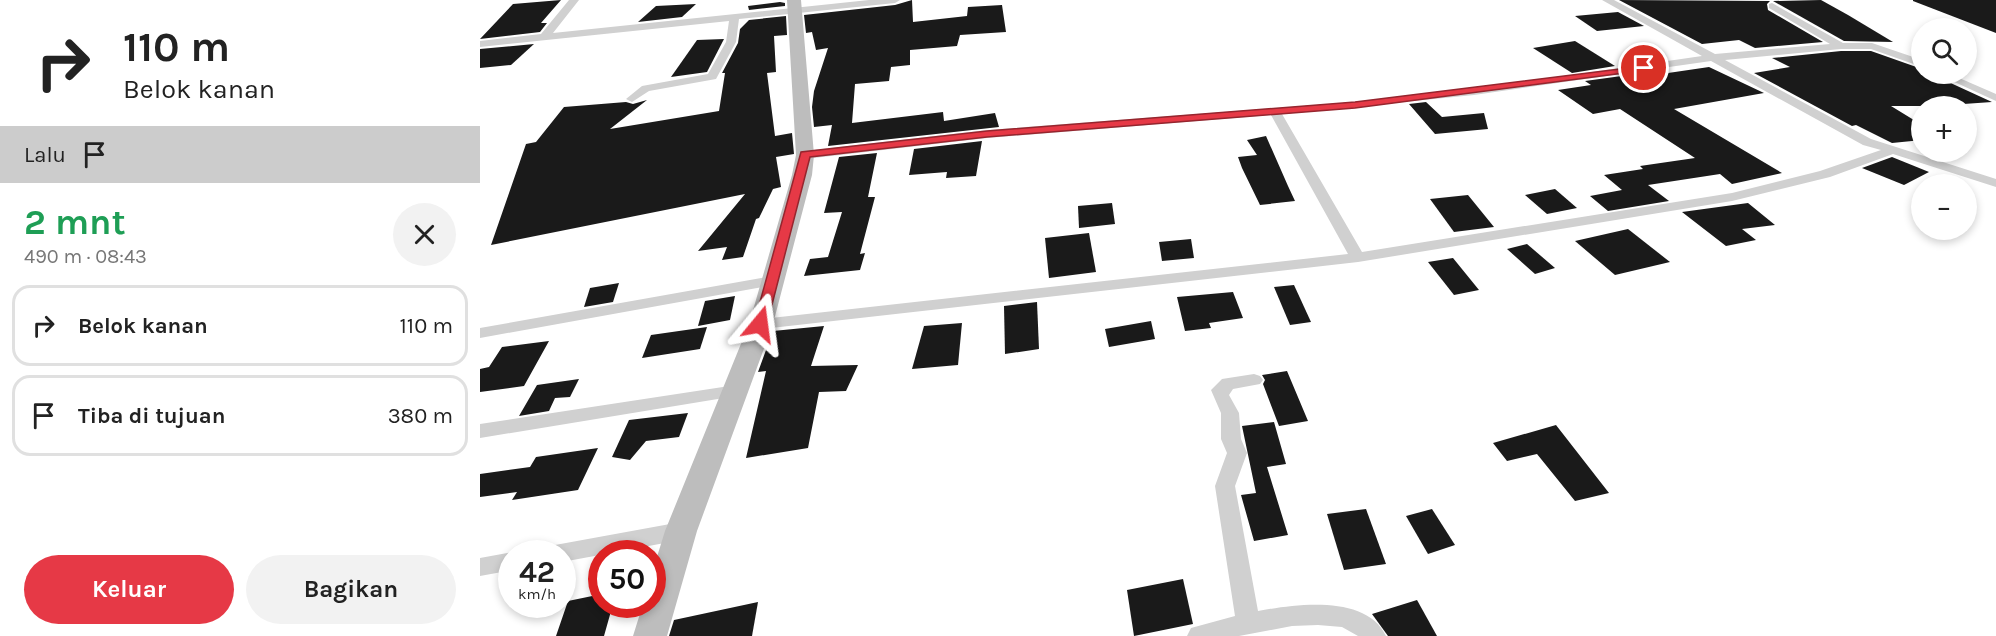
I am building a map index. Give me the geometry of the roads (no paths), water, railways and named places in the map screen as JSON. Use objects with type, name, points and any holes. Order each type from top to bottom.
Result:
[{"type":"main road","points":[[650,636],[681,531],[760,324],[802,175],[805,155],[794,6]]},
{"type":"street","points":[[543,39],[574,0]]},
{"type":"street","points":[[480,44],[734,19],[794,6],[895,0]]},
{"type":"street","points":[[1607,0],[1711,58],[1891,152],[1996,183]]},
{"type":"street","points":[[1772,6],[1841,46]]},
{"type":"street","points":[[632,99],[646,88],[712,77],[735,32],[734,19]]},
{"type":"street","points":[[805,155],[987,134],[1275,112],[1474,92],[1711,58],[1841,46],[1872,46],[1911,60]]},
{"type":"street","points":[[1964,84],[1996,98]]},
{"type":"street","points":[[1275,112],[1358,257]]},
{"type":"street","points":[[760,324],[1358,257],[1732,197],[1825,174],[1891,152]]},
{"type":"street","points":[[480,333],[773,281]]},
{"type":"street","points":[[1248,622],[1225,486],[1237,453],[1231,439],[1230,413],[1220,390],[1228,383],[1254,380]]},
{"type":"street","points":[[480,431],[736,391]]},
{"type":"street","points":[[576,550],[681,531]]},
{"type":"street","points":[[480,567],[498,564]]},
{"type":"street","points":[[1199,636],[1248,622],[1332,614],[1354,619],[1369,628],[1374,636]]}]
